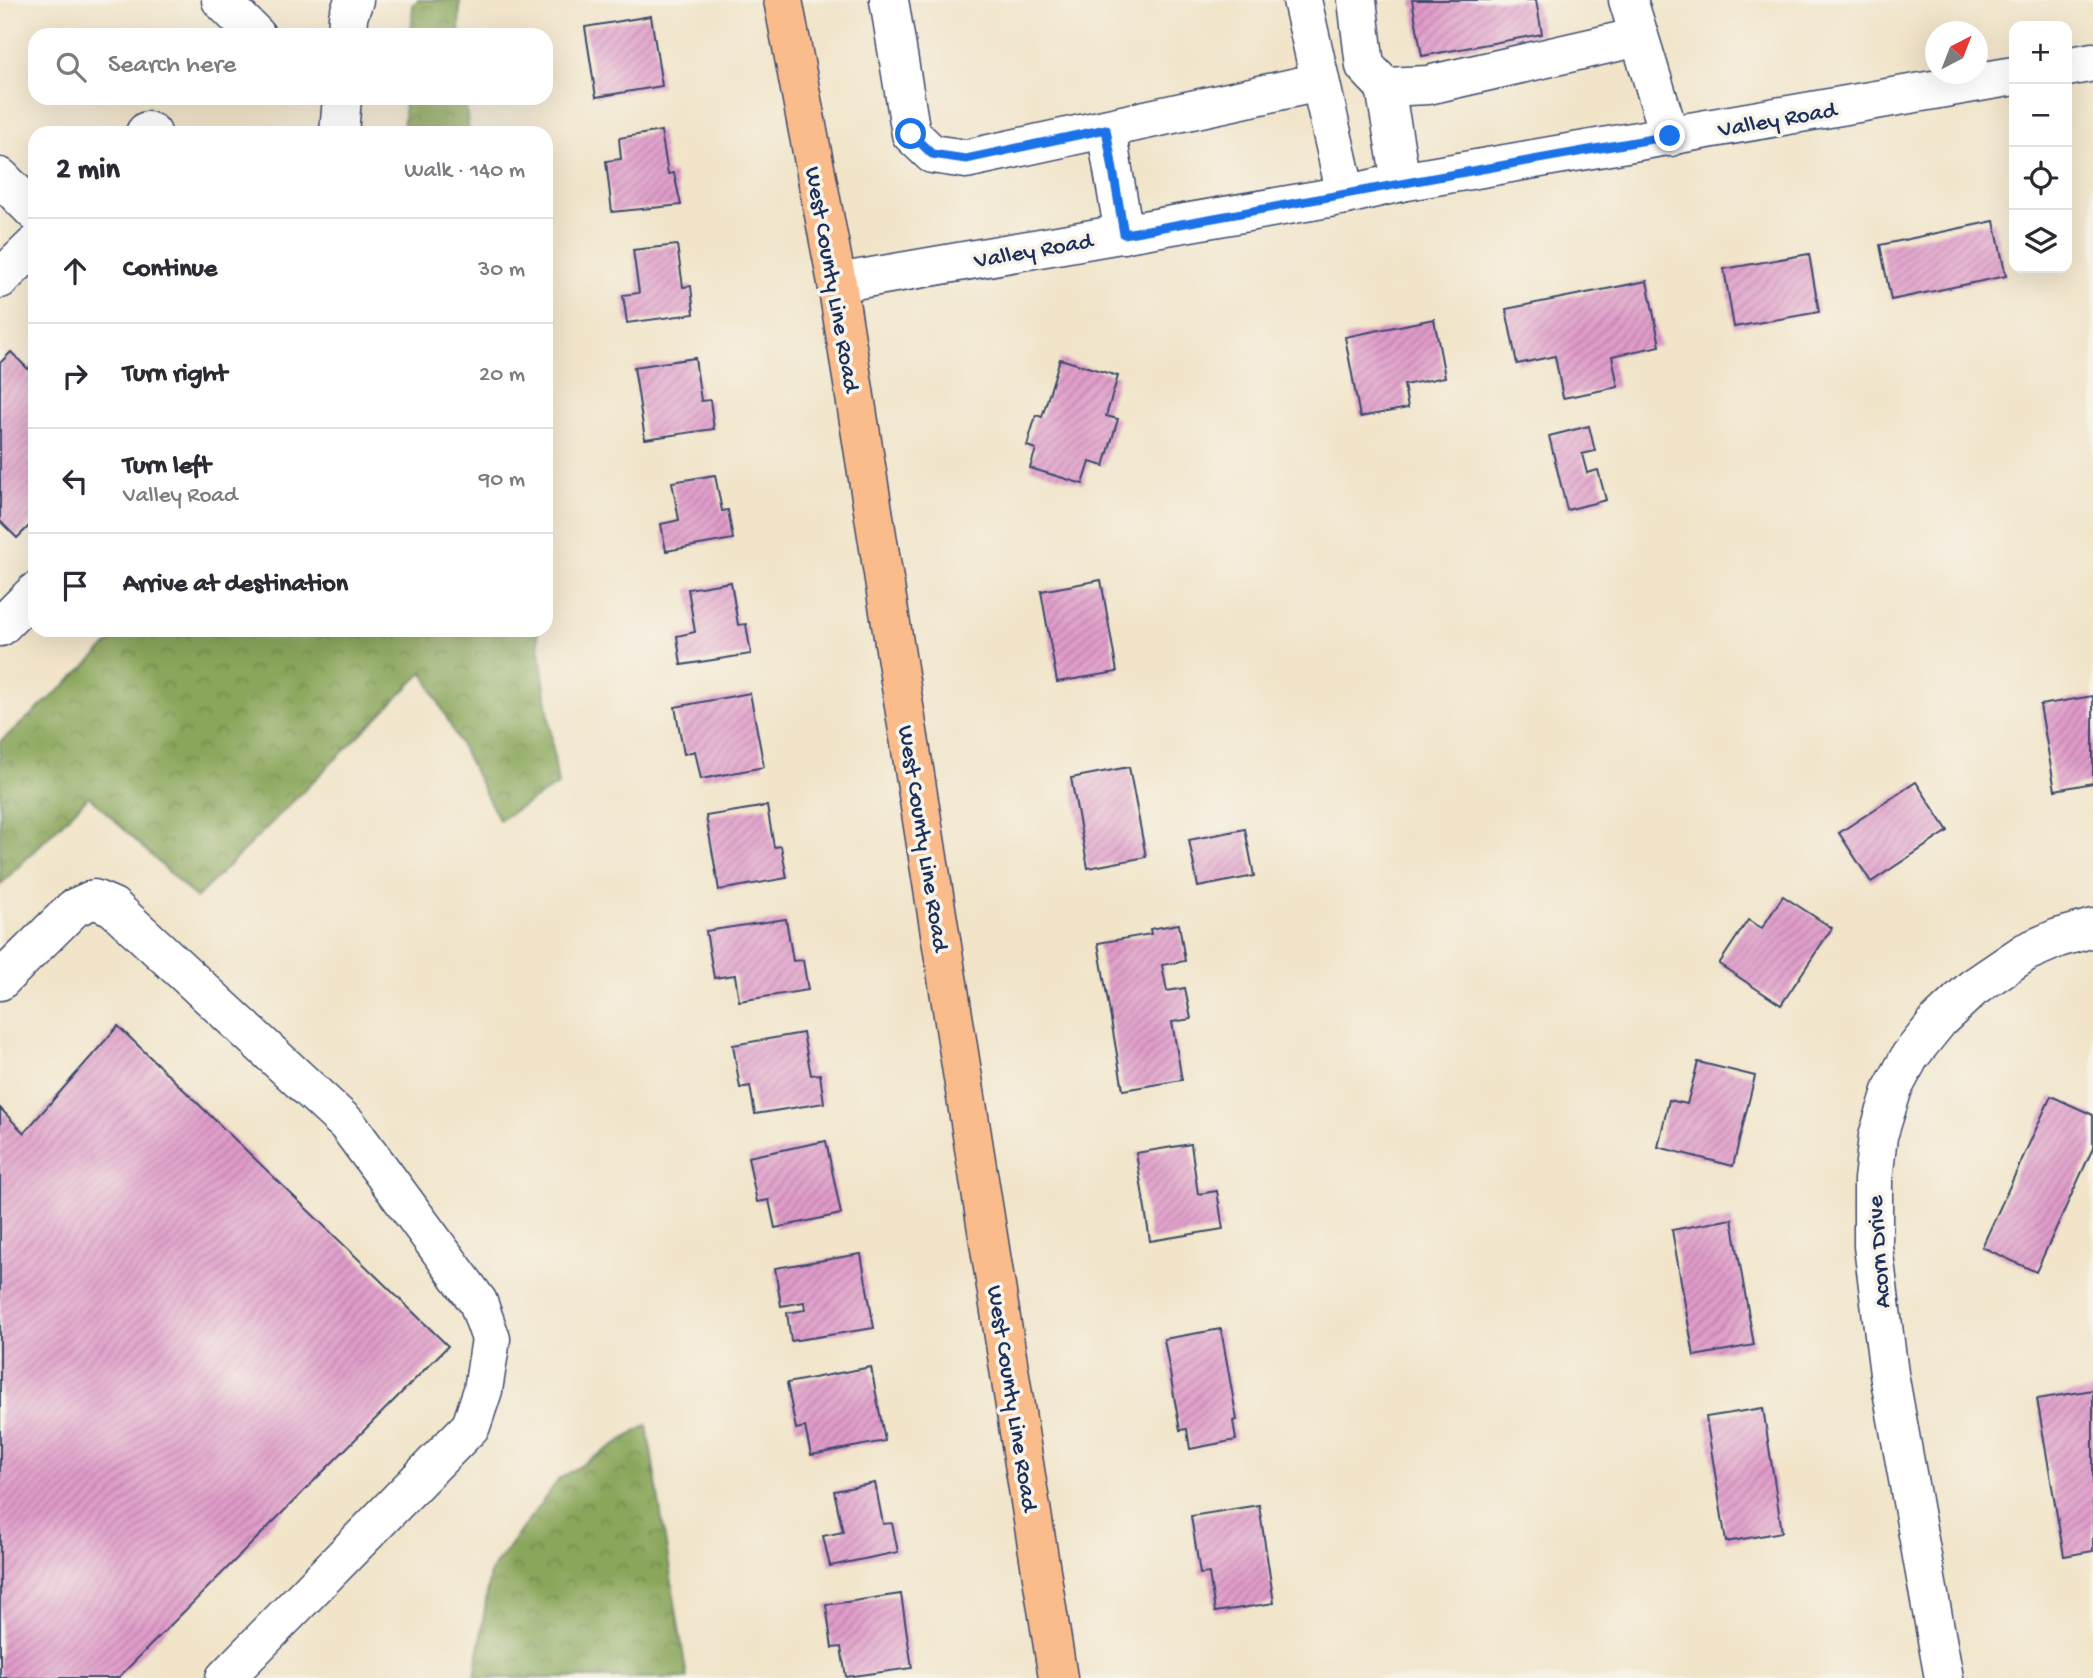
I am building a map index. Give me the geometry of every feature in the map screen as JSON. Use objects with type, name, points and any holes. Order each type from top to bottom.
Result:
[{"type":"main road","name":"West County Line Road","points":[[783,0],[837,284],[1058,1678]]},
{"type":"street","points":[[221,0],[249,28]]},
{"type":"street","points":[[347,28],[354,0]]},
{"type":"street","points":[[889,0],[911,134],[932,154],[966,159],[1320,82]]},
{"type":"street","points":[[1302,0],[1346,195]]},
{"type":"street","points":[[1357,0],[1365,66],[1385,87],[1401,183]]},
{"type":"street","points":[[1628,0],[1670,136]]},
{"type":"street","points":[[1385,87],[1428,85],[1639,37]]},
{"type":"street","points":[[2072,66],[2093,62]]},
{"type":"street","name":"Valley Road","points":[[837,284],[2009,77]]},
{"type":"street","points":[[340,126],[341,105]]},
{"type":"street","points":[[1106,129],[1124,234]]},
{"type":"street","points":[[0,177],[28,205]]},
{"type":"street","points":[[0,279],[28,252]]},
{"type":"street","points":[[0,627],[28,599]]},
{"type":"street","points":[[0,981],[74,908],[94,899],[113,907],[347,1124],[478,1302],[491,1339],[483,1390],[471,1426],[225,1678]]},
{"type":"street","name":"Acorn Drive","points":[[1944,1678],[1889,1374],[1873,1246],[1873,1180],[1878,1136],[1893,1088],[1910,1056],[1939,1020],[1973,988],[2026,952],[2058,938],[2093,928]]},
{"type":"green space","points":[[418,0],[460,0],[459,28],[411,28],[413,5]]},
{"type":"green space","points":[[405,105],[466,105],[468,126],[403,126]]},
{"type":"green space","points":[[116,637],[538,637],[558,785],[499,820],[423,672],[196,898],[89,796],[0,885],[0,742]]},
{"type":"green space","points":[[647,1425],[687,1678],[475,1678],[490,1572],[559,1479]]},
{"type":"building","points":[[1412,0],[1536,0],[1542,34],[1422,56]]},
{"type":"building","points":[[651,16],[662,86],[596,97],[585,27]]},
{"type":"building","points":[[661,131],[668,174],[674,173],[681,205],[612,212],[606,161],[621,159],[619,138]]},
{"type":"building","points":[[1994,221],[2006,276],[1891,300],[1880,245]]},
{"type":"building","points":[[677,245],[683,287],[691,286],[694,314],[627,323],[623,295],[639,293],[633,250]]},
{"type":"building","points":[[1809,254],[1819,312],[1734,327],[1724,269]]},
{"type":"building","points":[[1647,281],[1660,346],[1612,356],[1618,387],[1563,398],[1555,356],[1517,364],[1506,309]]},
{"type":"building","points":[[1434,319],[1445,377],[1404,385],[1408,408],[1360,417],[1345,337]]},
{"type":"building","points":[[11,352],[28,369],[28,527],[17,538],[0,521],[0,363]]},
{"type":"building","points":[[695,358],[701,401],[710,400],[714,429],[645,439],[634,367]]},
{"type":"building","points":[[1060,359],[1118,376],[1106,416],[1118,419],[1104,466],[1090,462],[1083,484],[1030,468],[1036,449],[1027,446],[1036,415],[1042,417]]},
{"type":"building","points":[[1589,426],[1595,451],[1582,454],[1587,473],[1598,470],[1606,500],[1567,510],[1549,436]]},
{"type":"building","points":[[715,475],[722,511],[728,510],[733,539],[666,551],[661,524],[679,520],[672,482]]},
{"type":"building","points":[[1101,580],[1117,672],[1057,682],[1041,591]]},
{"type":"building","points":[[731,582],[738,625],[746,624],[751,654],[681,665],[677,636],[695,632],[688,589]]},
{"type":"building","points":[[750,693],[764,767],[701,779],[695,751],[684,754],[675,707]]},
{"type":"building","points":[[2093,696],[2093,783],[2055,790],[2040,705]]},
{"type":"building","points":[[1129,767],[1146,857],[1088,868],[1071,778]]},
{"type":"building","points":[[1916,782],[1948,831],[1871,882],[1839,833]]},
{"type":"building","points":[[767,806],[774,847],[781,846],[787,878],[719,890],[706,816]]},
{"type":"building","points":[[1245,829],[1254,876],[1198,887],[1189,840]]},
{"type":"building","points":[[1783,896],[1832,928],[1781,1005],[1719,964],[1748,920],[1762,928]]},
{"type":"building","points":[[786,919],[793,961],[803,960],[808,990],[739,1001],[735,975],[714,978],[706,931]]},
{"type":"building","points":[[1179,924],[1185,961],[1162,965],[1167,991],[1185,988],[1191,1019],[1172,1022],[1182,1080],[1123,1090],[1098,943],[1151,934],[1150,929]]},
{"type":"building","points":[[118,1026],[448,1346],[118,1678],[0,1678],[0,1108],[24,1133]]},
{"type":"building","points":[[803,1033],[811,1075],[820,1074],[824,1103],[755,1114],[750,1086],[740,1088],[733,1045]]},
{"type":"building","points":[[1698,1062],[1755,1076],[1733,1166],[1658,1147],[1669,1100],[1687,1104]]},
{"type":"building","points":[[2051,1096],[2093,1115],[2093,1148],[2036,1272],[1982,1247]]},
{"type":"building","points":[[826,1141],[841,1214],[775,1228],[769,1200],[757,1202],[748,1157]]},
{"type":"building","points":[[1191,1144],[1198,1194],[1217,1191],[1223,1229],[1150,1241],[1136,1153]]},
{"type":"building","points":[[1732,1219],[1754,1345],[1694,1356],[1672,1230]]},
{"type":"building","points":[[861,1254],[874,1328],[791,1341],[787,1313],[805,1310],[804,1302],[781,1306],[775,1268]]},
{"type":"building","points":[[1221,1329],[1237,1420],[1233,1421],[1236,1440],[1190,1449],[1187,1429],[1180,1430],[1164,1339]]},
{"type":"building","points":[[871,1367],[885,1441],[811,1455],[805,1427],[796,1429],[787,1383]]},
{"type":"building","points":[[2093,1390],[2093,1551],[2064,1556],[2037,1399]]},
{"type":"building","points":[[1763,1408],[1782,1532],[1726,1542],[1706,1417]]},
{"type":"building","points":[[875,1483],[883,1524],[892,1523],[898,1552],[830,1566],[823,1536],[843,1532],[834,1491]]},
{"type":"building","points":[[1259,1505],[1274,1603],[1215,1612],[1209,1573],[1200,1574],[1191,1516]]},
{"type":"building","points":[[901,1594],[912,1668],[846,1677],[841,1647],[832,1648],[826,1605]]},
{"type":"route","points":[[911,134],[932,154],[966,159],[1106,129],[1124,234],[1670,136]]}]
